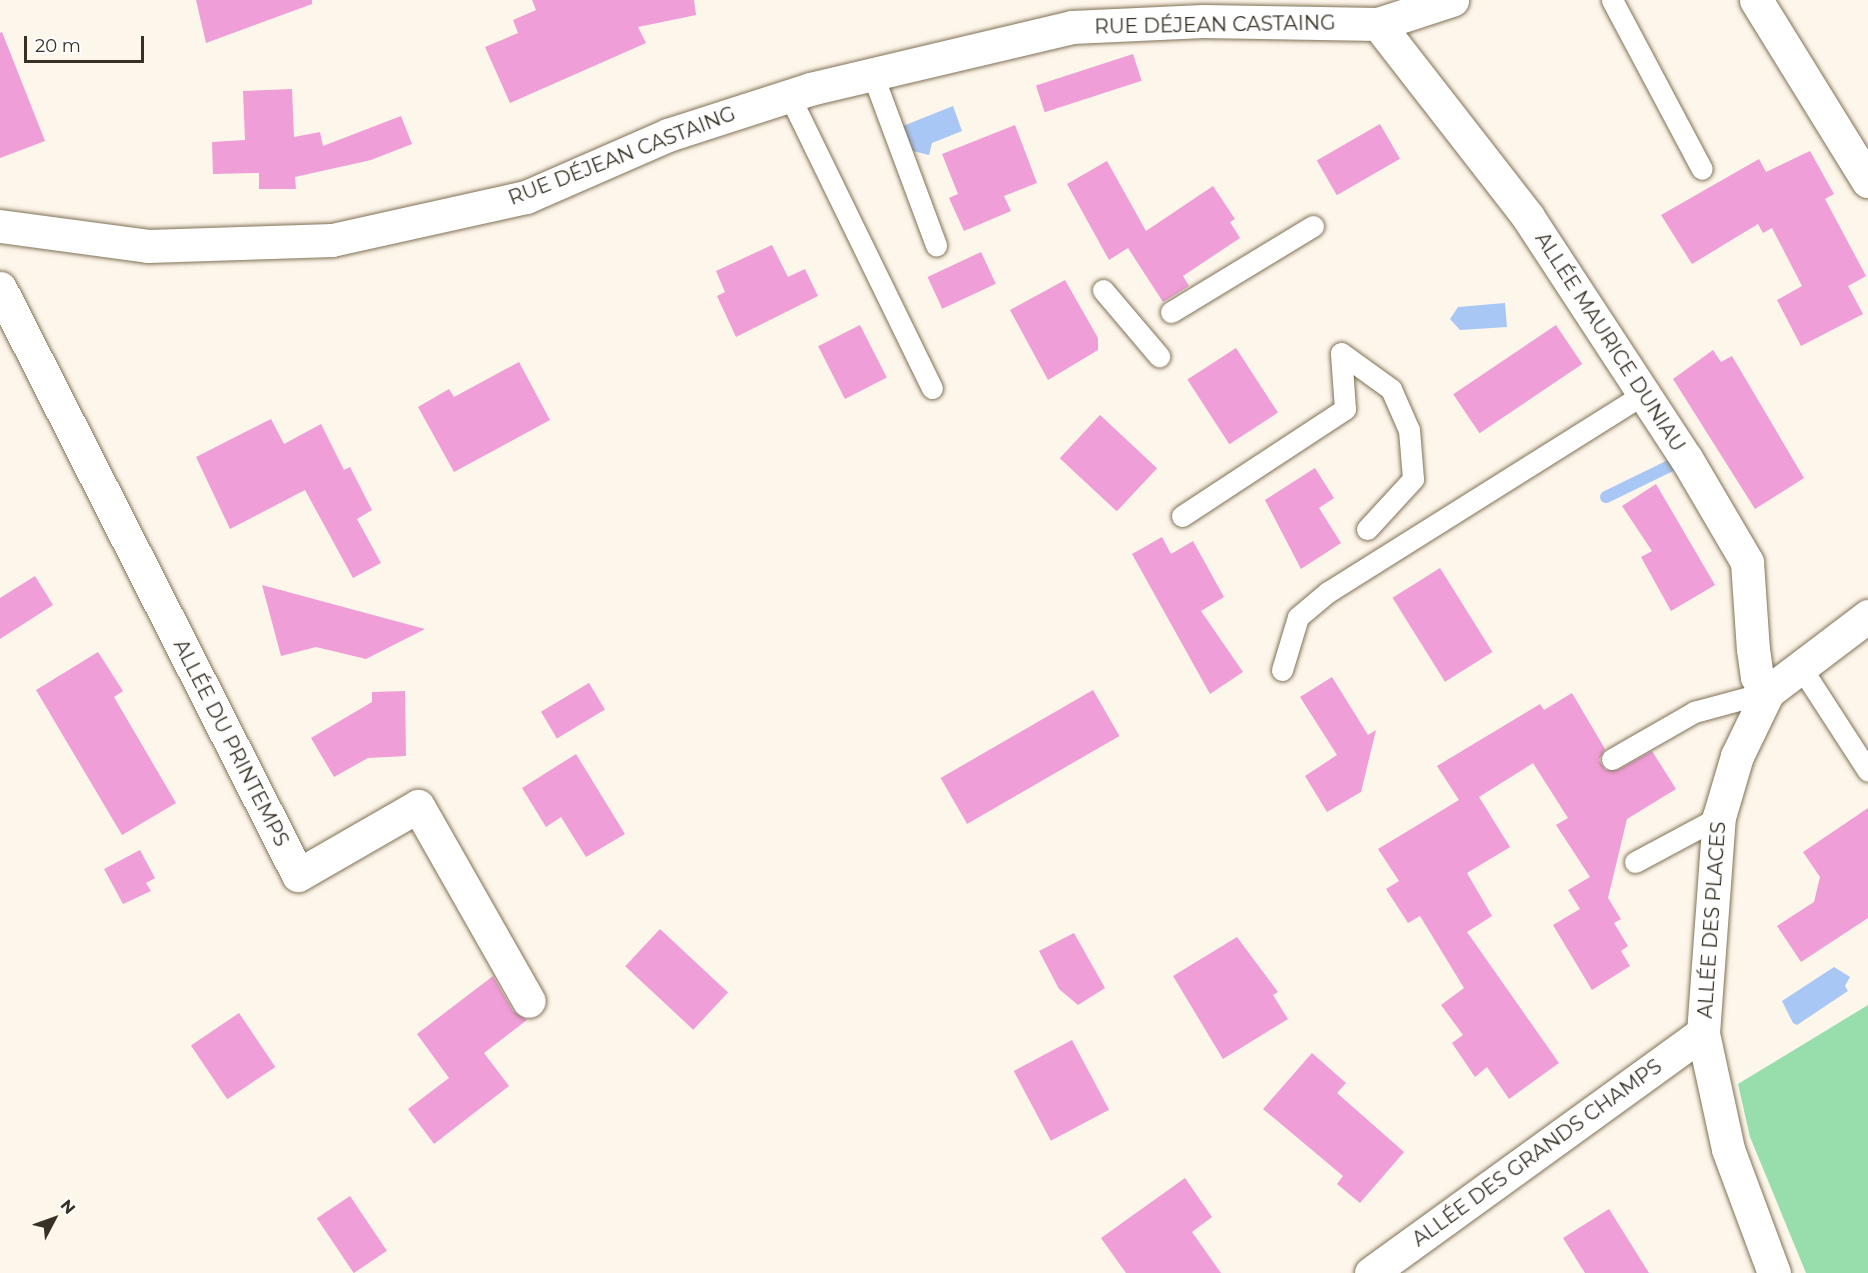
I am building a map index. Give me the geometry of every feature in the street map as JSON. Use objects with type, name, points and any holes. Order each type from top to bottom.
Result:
[{"type":"street","name":"RUE DÉJEAN CASTAING","points":[[0,226],[148,246],[332,240],[526,198],[668,135],[789,95],[872,73],[1072,27],[1203,21],[1378,24],[1452,0]]},
{"type":"street","points":[[1756,0],[1863,161]]},
{"type":"street","name":"ALLÉE MAURICE DUNIAU","points":[[1378,24],[1528,217],[1645,393],[1747,562],[1754,659],[1757,677],[1768,692]]},
{"type":"street","name":"ALLÉE DU PRINTEMPS","points":[[0,288],[298,875],[418,806],[529,1001]]},
{"type":"street","points":[[1768,692],[1802,669],[1868,616]]},
{"type":"street","name":"ALLÉE DES PLACES","points":[[1768,692],[1737,756],[1719,817],[1703,1033],[1728,1149],[1774,1273]]},
{"type":"street","name":"ALLÉE DES GRANDS CHAMPS","points":[[1371,1273],[1703,1033]]},
{"type":"lane","points":[[1612,0],[1702,169]]},
{"type":"lane","points":[[872,73],[936,245]]},
{"type":"lane","points":[[789,95],[932,388]]},
{"type":"lane","points":[[1171,312],[1313,226]]},
{"type":"lane","points":[[1103,290],[1159,356]]},
{"type":"lane","points":[[1182,516],[1345,409],[1341,353],[1391,389],[1409,430],[1413,479],[1367,529]]},
{"type":"lane","points":[[1282,670],[1298,617],[1328,592],[1645,393]]},
{"type":"lane","points":[[1802,669],[1868,771]]},
{"type":"lane","points":[[1612,759],[1694,712],[1768,692]]},
{"type":"lane","points":[[1635,862],[1719,817]]},
{"type":"green space","points":[[1868,1005],[1868,1273],[1806,1273],[1750,1137],[1738,1084]]},
{"type":"water","points":[[953,106],[962,131],[932,143],[929,155],[913,151],[903,126]]},
{"type":"water","points":[[1505,303],[1507,327],[1460,330],[1450,319],[1458,307]]},
{"type":"water","points":[[1834,967],[1850,977],[1845,986],[1848,991],[1797,1025],[1793,1023],[1782,1001]]},
{"type":"building","points":[[196,0],[312,0],[312,4],[206,43]]},
{"type":"building","points":[[532,0],[694,0],[696,15],[638,27],[646,43],[510,103],[485,47],[518,33],[513,20],[536,10]]},
{"type":"building","points":[[2,32],[45,141],[0,158],[0,33]]},
{"type":"building","points":[[1133,54],[1142,81],[1045,112],[1036,86]]},
{"type":"building","points":[[292,89],[294,137],[320,132],[323,146],[401,116],[412,144],[371,160],[295,177],[296,189],[259,189],[259,173],[213,174],[212,142],[245,140],[243,91]]},
{"type":"building","points":[[1380,124],[1400,159],[1337,195],[1317,160]]},
{"type":"building","points":[[1015,125],[1037,183],[1004,196],[1011,211],[964,231],[949,198],[958,194],[942,154]]},
{"type":"building","points":[[1810,151],[1834,194],[1825,199],[1866,276],[1848,286],[1863,314],[1801,346],[1777,300],[1802,286],[1772,228],[1763,233],[1758,224],[1692,264],[1661,215],[1759,159],[1766,172]]},
{"type":"building","points":[[1107,161],[1146,231],[1213,186],[1235,219],[1230,222],[1240,238],[1183,276],[1189,286],[1163,302],[1128,248],[1109,260],[1067,184]]},
{"type":"building","points":[[772,245],[788,277],[805,269],[818,296],[736,337],[717,296],[725,292],[716,271]]},
{"type":"building","points":[[981,252],[996,284],[942,309],[928,277]]},
{"type":"building","points":[[1065,280],[1098,338],[1098,350],[1048,380],[1010,310]]},
{"type":"building","points":[[860,325],[887,378],[845,399],[818,346]]},
{"type":"building","points":[[1556,325],[1582,364],[1479,433],[1453,394]]},
{"type":"building","points":[[1236,348],[1278,413],[1229,444],[1187,380]]},
{"type":"building","points":[[1713,350],[1721,362],[1732,356],[1804,478],[1755,509],[1673,379]]},
{"type":"building","points":[[519,362],[550,420],[454,472],[418,407],[449,389],[454,397]]},
{"type":"building","points":[[1100,415],[1157,468],[1117,511],[1060,458]]},
{"type":"building","points":[[271,419],[284,444],[321,424],[344,470],[350,467],[372,510],[357,519],[381,563],[353,578],[305,490],[230,529],[196,457]]},
{"type":"building","points":[[1315,468],[1334,498],[1319,508],[1341,543],[1301,569],[1265,500]]},
{"type":"building","points":[[1656,484],[1715,585],[1671,611],[1641,557],[1652,551],[1622,506]]},
{"type":"building","points":[[1162,537],[1171,554],[1193,541],[1224,597],[1201,611],[1243,672],[1210,694],[1132,554]]},
{"type":"building","points":[[1440,568],[1492,652],[1445,682],[1393,598]]},
{"type":"building","points":[[35,576],[53,605],[0,639],[0,598]]},
{"type":"building","points":[[262,585],[425,629],[366,659],[316,647],[281,656]]},
{"type":"building","points":[[98,652],[123,691],[114,697],[176,803],[122,835],[36,690]]},
{"type":"building","points":[[1332,677],[1368,735],[1376,730],[1361,792],[1327,812],[1305,776],[1337,755],[1300,697]]},
{"type":"building","points":[[589,683],[605,710],[557,738],[541,712]]},
{"type":"building","points":[[1093,690],[1120,736],[967,824],[941,778]]},
{"type":"building","points":[[405,691],[406,756],[368,758],[334,777],[311,738],[372,702],[372,692]]},
{"type":"building","points":[[1572,693],[1605,749],[1599,760],[1605,770],[1618,770],[1652,751],[1676,789],[1627,819],[1608,898],[1621,919],[1614,923],[1628,946],[1621,951],[1630,966],[1592,990],[1553,925],[1580,909],[1568,890],[1590,877],[1556,825],[1568,818],[1533,763],[1479,797],[1510,847],[1467,873],[1492,916],[1467,932],[1559,1063],[1509,1099],[1487,1067],[1475,1077],[1452,1043],[1463,1035],[1441,1005],[1464,988],[1420,916],[1408,923],[1386,889],[1399,881],[1378,849],[1459,800],[1437,766],[1540,704],[1544,710]]},
{"type":"building","points":[[576,754],[625,834],[586,857],[561,817],[546,827],[522,788]]},
{"type":"building","points":[[1868,808],[1868,918],[1801,962],[1777,926],[1814,902],[1820,877],[1803,852]]},
{"type":"building","points":[[140,850],[155,878],[146,883],[151,891],[123,904],[104,869]]},
{"type":"building","points":[[660,929],[728,992],[693,1030],[625,966]]},
{"type":"building","points":[[1074,933],[1105,988],[1078,1005],[1059,989],[1039,951]]},
{"type":"building","points":[[1237,937],[1278,992],[1273,995],[1288,1019],[1223,1059],[1173,976]]},
{"type":"building","points":[[493,976],[513,1011],[527,1020],[484,1053],[509,1086],[434,1144],[408,1109],[449,1078],[417,1034]]},
{"type":"building","points":[[239,1013],[275,1067],[227,1099],[191,1045]]},
{"type":"building","points":[[1072,1040],[1109,1110],[1051,1141],[1014,1071]]},
{"type":"building","points":[[1312,1053],[1346,1083],[1337,1093],[1404,1152],[1360,1203],[1337,1184],[1343,1176],[1263,1109]]},
{"type":"building","points":[[1185,1178],[1212,1217],[1192,1232],[1221,1273],[1126,1273],[1101,1238]]},
{"type":"building","points":[[350,1196],[387,1251],[354,1273],[317,1218]]},
{"type":"building","points":[[1609,1209],[1649,1273],[1585,1273],[1563,1238]]},
{"type":"waterway","points":[[1606,497],[1686,458]]}]
